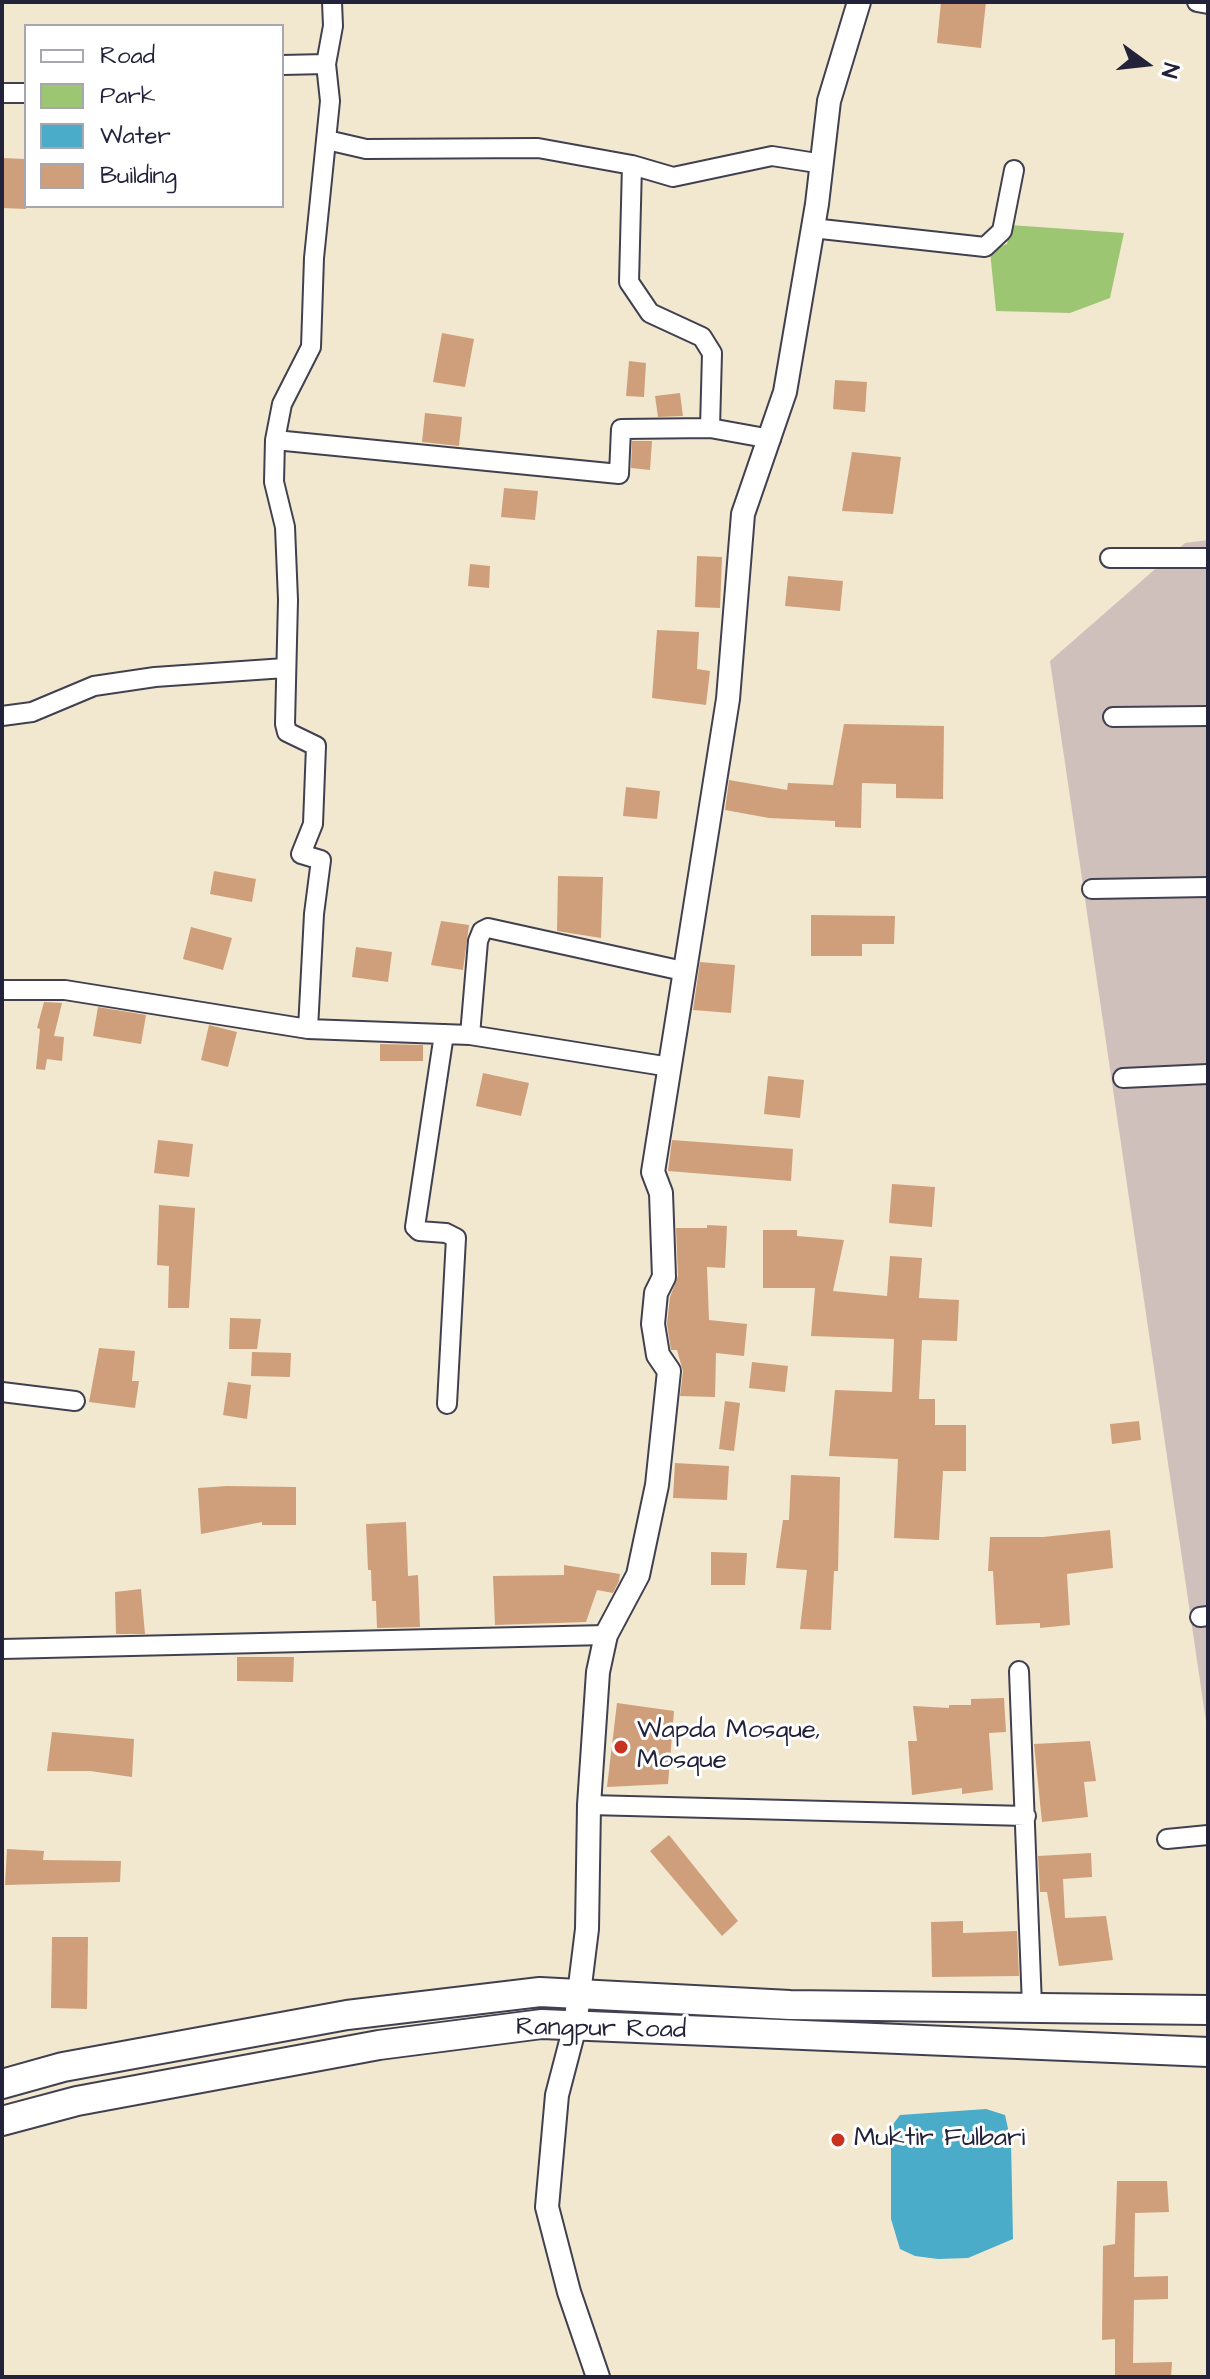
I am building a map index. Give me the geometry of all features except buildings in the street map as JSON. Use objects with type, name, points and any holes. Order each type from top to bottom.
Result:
[{"type":"highway","name":"Rangpur Road","points":[[2,2084],[63,2067],[347,2015],[540,1992],[790,2005],[1208,2010]]},
{"type":"highway","name":"Rangpur Road","points":[[2,2121],[77,2101],[379,2045],[542,2024],[1208,2052]]},
{"type":"street","points":[[308,1029],[314,914],[321,860],[301,854],[313,824],[316,746],[287,732],[285,527],[274,482],[275,440],[282,404],[311,347],[314,258],[330,101],[326,64],[333,26],[332,2]]},
{"type":"street","points":[[598,2377],[569,2292],[547,2207],[557,2095],[575,2026],[589,1903],[589,1805],[598,1672],[606,1635],[638,1575],[654,1511],[669,1371],[658,1355],[653,1324],[656,1293],[664,1277],[661,1193],[653,1172],[730,689],[743,514],[771,439],[793,355],[823,164],[829,101],[859,2]]},
{"type":"street","points":[[1197,2],[1208,4]]},
{"type":"street","points":[[284,65],[326,64]]},
{"type":"street","points":[[2,93],[24,93]]},
{"type":"street","points":[[327,140],[366,149],[538,148],[632,165],[673,177],[772,156],[823,164]]},
{"type":"street","points":[[632,165],[629,282],[650,313],[702,337],[712,353],[710,428]]},
{"type":"street","points":[[812,228],[985,247],[1002,231],[1014,170]]},
{"type":"street","points":[[275,440],[619,474],[621,429],[710,428],[771,439]]},
{"type":"street","points":[[1110,558],[1208,558]]},
{"type":"street","points":[[2,716],[32,712],[94,686],[155,677],[285,668]]},
{"type":"street","points":[[1113,717],[1208,716]]},
{"type":"street","points":[[1092,889],[1208,887]]},
{"type":"street","points":[[470,1035],[478,941],[488,928],[683,971]]},
{"type":"street","points":[[2,990],[65,990],[308,1029],[470,1035],[670,1067]]},
{"type":"street","points":[[444,1034],[415,1227],[419,1231],[446,1233],[456,1238],[447,1404]]},
{"type":"street","points":[[1123,1078],[1208,1074]]},
{"type":"street","points":[[2,1392],[75,1401]]},
{"type":"street","points":[[2,1649],[606,1635]]},
{"type":"street","points":[[1019,1671],[1032,2006]]},
{"type":"street","points":[[589,1805],[1026,1816]]},
{"type":"street","points":[[1167,1839],[1208,1835]]},
{"type":"shaded area","points":[[1208,540],[1208,1735],[1050,661],[1185,543]]},
{"type":"green space","points":[[1010,225],[1124,233],[1110,298],[1070,313],[996,311],[990,251],[1007,244]]},
{"type":"water","points":[[986,2109],[1005,2115],[1011,2142],[1013,2239],[968,2258],[915,2256],[900,2249],[891,2219],[891,2127],[900,2115]]},
{"type":"place","name":"Wapda Mosque, Mosque","points":[[621,1747]]},
{"type":"place","name":"Muktir Fulbari","points":[[838,2140]]}]
